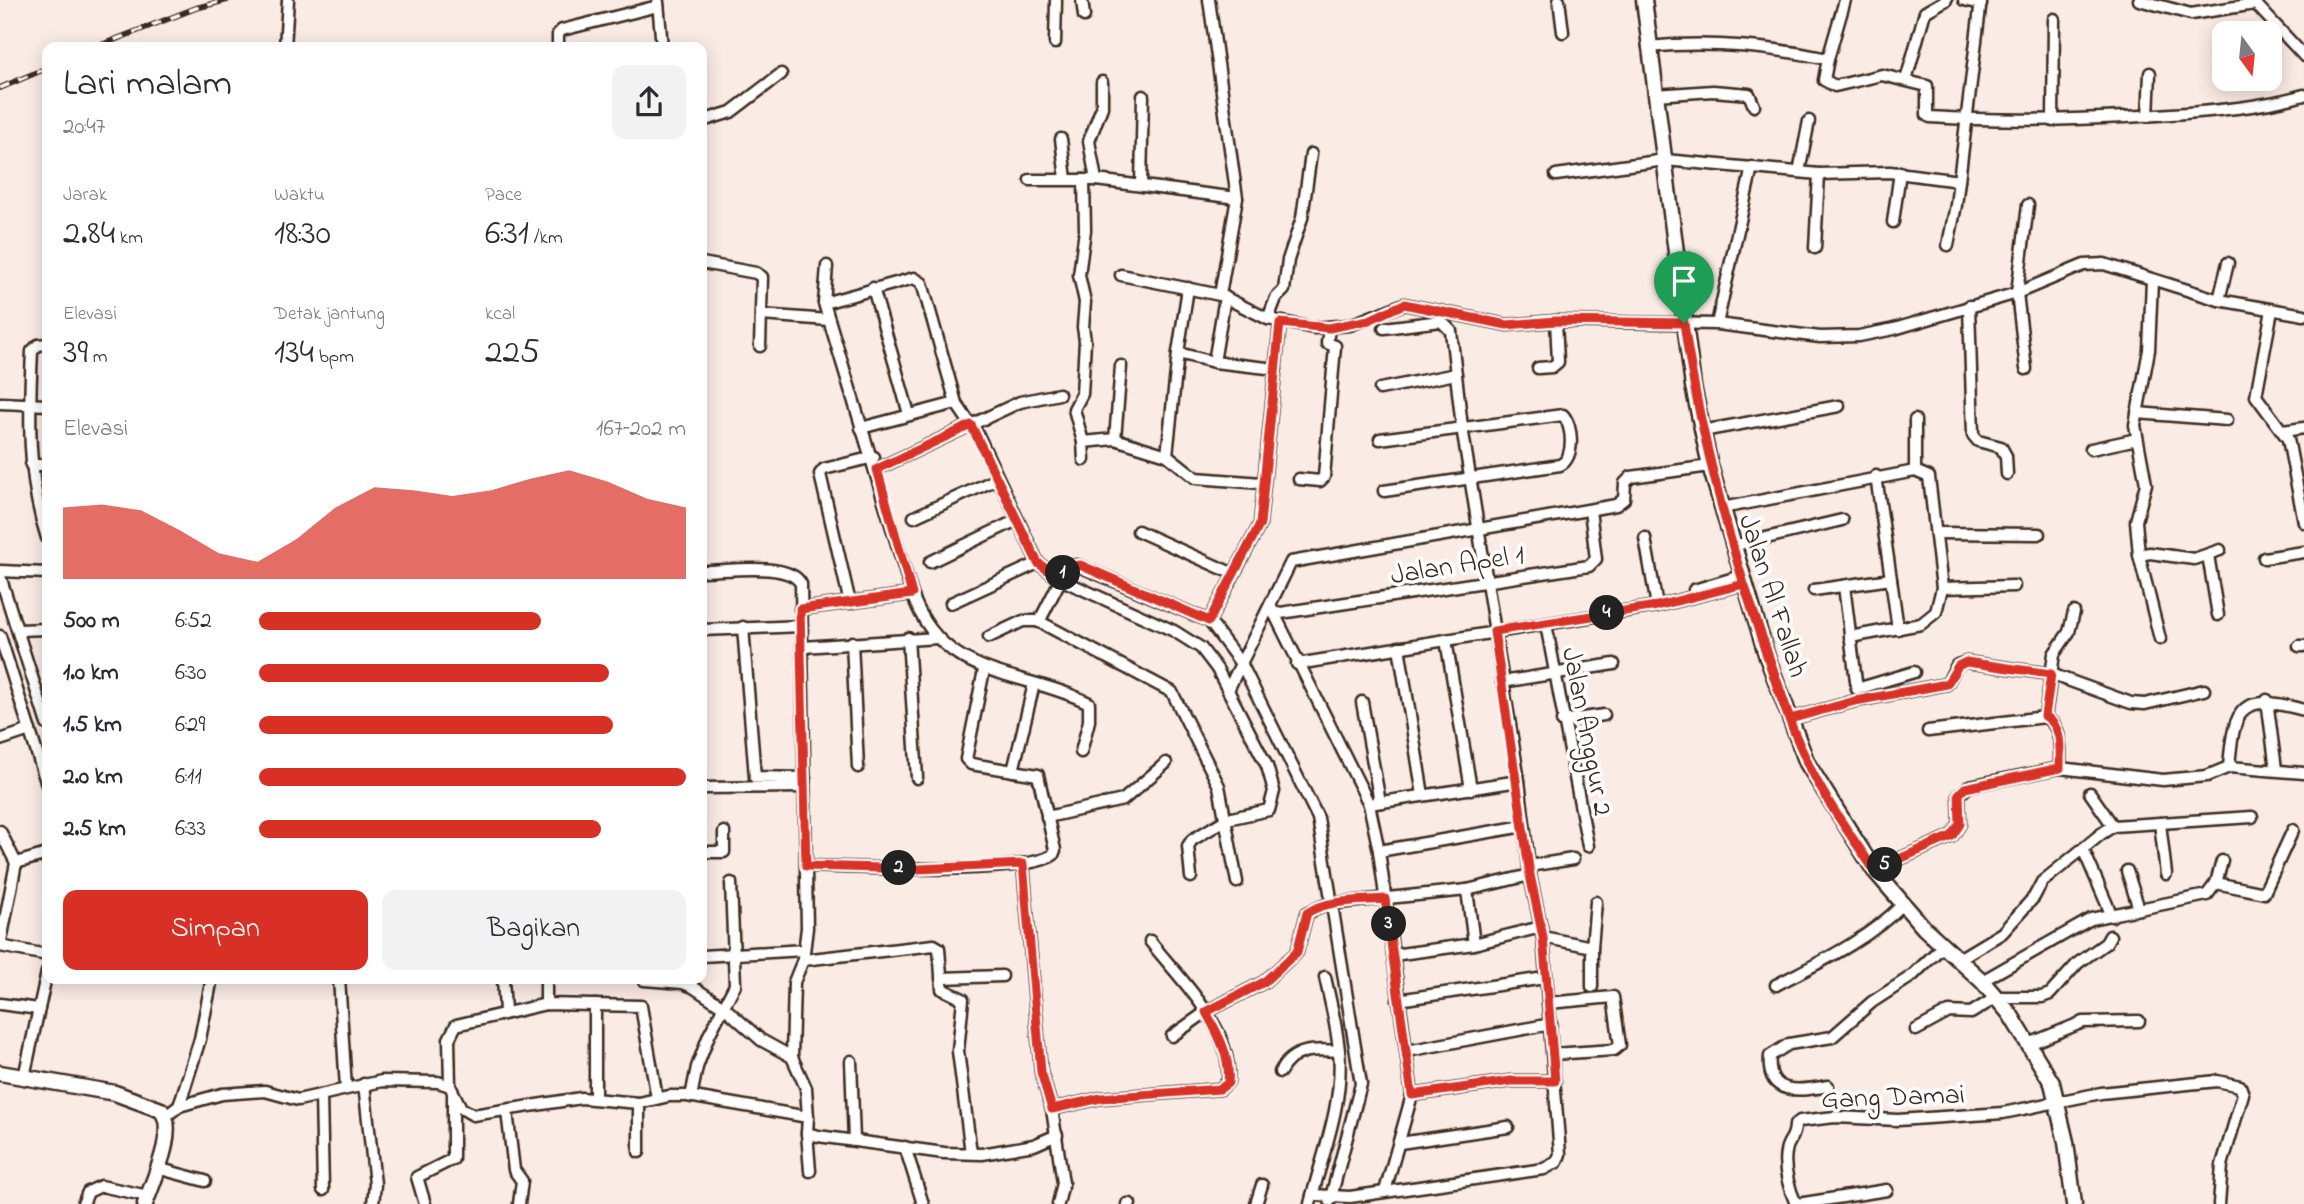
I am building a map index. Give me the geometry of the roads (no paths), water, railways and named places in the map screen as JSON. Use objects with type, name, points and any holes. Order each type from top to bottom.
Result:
[{"type":"street","points":[[285,42],[288,0]]},
{"type":"street","points":[[1055,43],[1056,0]]},
{"type":"street","points":[[1082,0],[1084,16]]},
{"type":"street","points":[[1209,0],[1237,198],[1214,362]]},
{"type":"street","points":[[1559,0],[1563,32]]},
{"type":"street","name":"Jalan Al Fallah","points":[[1644,0],[1684,323],[1702,431],[1742,580],[1790,719],[1807,763],[1874,870],[1943,946],[1997,997],[2052,1083],[2058,1104],[2074,1204]]},
{"type":"street","points":[[1845,0],[1828,59],[1825,81],[1835,86],[1875,76],[1906,80],[1928,88],[1929,117],[2053,121],[2148,116],[2203,111],[2304,94]]},
{"type":"street","points":[[1906,80],[1925,12],[1946,0]]},
{"type":"street","points":[[1948,245],[1959,181],[1981,2],[1964,0]]},
{"type":"street","points":[[2139,0],[2192,14],[2254,2],[2304,56]]},
{"type":"street","points":[[558,42],[558,34],[562,30],[658,3],[662,42]]},
{"type":"street","points":[[2053,121],[2054,19]]},
{"type":"street","points":[[1648,47],[1726,43],[1828,59]]},
{"type":"street","points":[[2148,116],[2150,73]]},
{"type":"street","points":[[707,119],[731,112],[781,74]]},
{"type":"street","points":[[1096,180],[1090,141],[1102,107],[1102,82]]},
{"type":"street","points":[[1655,95],[1713,92],[1749,94],[1755,106]]},
{"type":"street","points":[[1141,184],[1143,96]]},
{"type":"street","points":[[1799,172],[1810,121]]},
{"type":"street","points":[[1061,139],[1066,179]]},
{"type":"street","points":[[1268,319],[1276,298],[1284,290],[1288,260],[1302,218],[1311,154]]},
{"type":"street","points":[[1556,175],[1665,160],[1819,174],[1900,172],[1959,181]]},
{"type":"street","points":[[1717,324],[1752,167]]},
{"type":"street","points":[[1894,222],[1900,172]]},
{"type":"street","points":[[1815,248],[1819,174]]},
{"type":"street","points":[[1030,180],[1096,180],[1237,198]]},
{"type":"street","points":[[1084,180],[1086,230],[1079,279],[1085,302],[1085,341],[1082,394],[1074,405],[1084,460]]},
{"type":"street","points":[[2026,369],[2017,293],[2028,205]]},
{"type":"street","points":[[2219,300],[2228,262]]},
{"type":"street","points":[[707,264],[759,274],[762,281],[760,346]]},
{"type":"street","points":[[1121,275],[1222,296],[1280,323],[1329,328],[1369,320],[1404,304],[1507,325],[1556,321],[1717,324],[1820,337],[1859,336],[2017,293],[2084,265],[2123,268],[2152,280],[2219,300],[2304,315]]},
{"type":"street","points":[[827,266],[824,303],[861,428],[874,457],[912,594],[924,621],[937,638],[984,670],[1089,703],[1089,721],[1081,752]]},
{"type":"street","points":[[824,303],[914,278],[922,283],[956,403],[971,425],[1038,563],[1190,639],[1209,658],[1267,766],[1274,791],[1269,810],[1227,819],[1192,840],[1188,846],[1191,877]]},
{"type":"street","points":[[2152,280],[2149,350],[2137,413],[2137,439],[2146,484],[2136,521],[2138,555],[2160,639]]},
{"type":"street","points":[[873,288],[909,414]]},
{"type":"street","points":[[1167,455],[1188,288]]},
{"type":"street","points":[[1969,306],[1973,435],[1978,441],[2001,447],[2006,456],[2007,474]]},
{"type":"street","points":[[2272,310],[2255,393],[2284,431],[2301,487],[2304,522]]},
{"type":"street","points":[[761,315],[830,320]]},
{"type":"street","points":[[1321,1199],[1370,1200],[1385,1191],[1550,1167],[1557,1162],[1560,1154],[1542,932],[1529,870],[1518,781],[1462,427],[1451,331],[1445,323],[1435,321],[1384,328]]},
{"type":"street","points":[[1538,368],[1552,367],[1558,362],[1556,321]]},
{"type":"street","points":[[1209,621],[1260,524],[1280,323]]},
{"type":"street","points":[[1299,479],[1320,481],[1324,477],[1335,346],[1327,343],[1329,328]]},
{"type":"street","points":[[42,345],[32,351],[30,405],[31,465],[42,512]]},
{"type":"street","points":[[1178,354],[1214,362],[1276,369]]},
{"type":"street","points":[[1115,439],[1121,366]]},
{"type":"street","points":[[1380,389],[1456,374]]},
{"type":"street","points":[[877,469],[1020,402],[1059,394]]},
{"type":"street","points":[[0,403],[42,405]]},
{"type":"street","points":[[861,428],[956,403]]},
{"type":"street","points":[[1702,431],[1839,406]]},
{"type":"street","points":[[2137,413],[2227,420]]},
{"type":"street","points":[[1380,439],[1563,415],[1567,419],[1571,455],[1560,465],[1384,491]]},
{"type":"street","points":[[1915,420],[1915,471]]},
{"type":"street","points":[[2284,431],[2304,428]]},
{"type":"street","points":[[1083,443],[1115,439],[1167,455],[1196,478],[1262,483]]},
{"type":"street","points":[[2091,449],[2137,439]]},
{"type":"street","points":[[850,603],[820,474],[824,469],[874,457]]},
{"type":"street","points":[[31,465],[42,465]]},
{"type":"street","points":[[1228,690],[1272,610],[1291,562],[1590,510],[1623,502],[1625,483],[1631,477],[1710,466]]},
{"type":"street","points":[[1722,508],[1876,476],[1915,471],[1925,474],[1931,482],[1942,588],[1940,604],[1930,619],[1898,629],[1850,637]]},
{"type":"street","points":[[1876,476],[1898,629]]},
{"type":"street","points":[[914,517],[997,478]]},
{"type":"street","name":"Jalan Apel 1","points":[[1272,610],[1583,567],[1594,563],[1596,553],[1590,510]]},
{"type":"street","points":[[930,562],[1017,520]]},
{"type":"street","points":[[1732,546],[1842,520]]},
{"type":"street","points":[[1138,531],[1234,574]]},
{"type":"street","points":[[1936,533],[2039,534]]},
{"type":"street","points":[[1645,538],[1653,605]]},
{"type":"street","points":[[2138,555],[2156,554],[2179,559],[2208,555],[2220,550]]},
{"type":"street","points":[[2264,558],[2304,552]]},
{"type":"street","points":[[2208,555],[2218,615]]},
{"type":"street","points":[[951,603],[1038,563]]},
{"type":"street","points":[[1039,622],[1063,574],[1080,565],[1209,621],[1242,665],[1315,808],[1361,1084],[1321,1199]]},
{"type":"street","points":[[707,571],[782,569],[795,575],[801,584],[807,928],[803,955],[794,982],[792,1057],[806,1088],[810,1171]]},
{"type":"street","points":[[42,573],[0,573],[42,708]]},
{"type":"street","points":[[1814,590],[1891,579]]},
{"type":"street","points":[[1297,664],[1653,605],[1742,580]]},
{"type":"street","points":[[1844,586],[1857,689],[1914,672]]},
{"type":"street","points":[[1942,588],[2014,586]]},
{"type":"street","points":[[800,609],[912,594]]},
{"type":"street","points":[[1272,610],[1369,804],[1379,850],[1412,1095],[1385,1191]]},
{"type":"street","points":[[2045,716],[2054,654],[2069,632],[2074,612]]},
{"type":"street","points":[[989,637],[1023,621],[1039,622],[1172,692],[1209,761],[1227,819],[1237,882]]},
{"type":"street","name":"Jalan Anggur 2","points":[[1546,624],[1562,721],[1588,846]]},
{"type":"street","points":[[707,630],[802,626]]},
{"type":"street","points":[[743,627],[755,777],[805,783]]},
{"type":"street","points":[[18,630],[42,629]]},
{"type":"street","points":[[0,636],[42,769]]},
{"type":"street","points":[[908,638],[917,778]]},
{"type":"street","points":[[803,647],[937,638]]},
{"type":"street","points":[[1446,640],[1471,789]]},
{"type":"street","points":[[852,642],[858,767]]},
{"type":"street","points":[[1399,647],[1423,795]]},
{"type":"street","points":[[1790,719],[1855,701],[1947,684],[1958,666],[1966,662],[2051,674],[2131,703],[2145,704],[2204,690]]},
{"type":"street","points":[[1502,682],[1614,664]]},
{"type":"street","points":[[806,866],[919,869],[1023,864],[1054,855],[1038,775],[971,764],[966,759],[984,670]]},
{"type":"street","points":[[1013,771],[1034,684]]},
{"type":"street","points":[[2229,767],[2232,731],[2239,713],[2249,705],[2267,700],[2304,710]]},
{"type":"street","points":[[2267,700],[2276,769]]},
{"type":"street","points":[[1362,702],[1380,802]]},
{"type":"street","points":[[1562,721],[1604,715]]},
{"type":"street","points":[[1928,731],[2045,716],[2051,720],[2057,732],[2060,768]]},
{"type":"street","points":[[0,740],[30,730]]},
{"type":"street","points":[[1047,817],[1123,800],[1166,763]]},
{"type":"street","points":[[1874,870],[1952,836],[1960,824],[1959,794],[1965,788],[2060,768],[2163,780],[2207,776],[2229,767],[2304,773]]},
{"type":"street","points":[[1369,804],[1518,781]]},
{"type":"street","points":[[707,788],[805,783]]},
{"type":"street","points":[[2090,793],[2113,826]]},
{"type":"street","points":[[1957,960],[2009,926],[2034,897],[2042,882],[2113,826],[2252,817]]},
{"type":"street","points":[[2160,823],[2166,874]]},
{"type":"street","points":[[1379,850],[1524,826]]},
{"type":"street","points":[[2216,883],[2264,893],[2293,830]]},
{"type":"street","points":[[0,831],[16,863],[0,946],[42,954]]},
{"type":"street","points":[[707,852],[724,852],[724,832]]},
{"type":"street","points":[[2083,849],[2112,916]]},
{"type":"street","points":[[16,863],[42,855]]},
{"type":"street","points":[[1172,1036],[1206,1012],[1264,982],[1297,952],[1307,913],[1311,910],[1331,904],[1467,890],[1573,859]]},
{"type":"street","points":[[1982,982],[2084,922],[2207,895],[2216,883],[2222,861]]},
{"type":"street","points":[[1023,864],[1041,1072],[1052,1109],[1063,1183],[1058,1204]]},
{"type":"street","points":[[2127,870],[2139,909]]},
{"type":"street","points":[[691,1097],[705,1046],[735,985],[731,883]]},
{"type":"street","points":[[1467,890],[1474,944]]},
{"type":"street","points":[[1592,987],[1596,902]]},
{"type":"street","points":[[1776,985],[1835,954],[1889,918],[1903,904]]},
{"type":"street","points":[[1393,956],[1542,932],[1592,947]]},
{"type":"street","points":[[1916,1030],[1949,1012],[1971,1013],[1997,997],[2042,997],[2050,994],[2078,963],[2106,943],[2110,936]]},
{"type":"street","points":[[1052,1109],[1101,1098],[1220,1089],[1228,1083],[1229,1072],[1221,1039],[1206,1012],[1150,941]]},
{"type":"street","points":[[707,956],[733,953],[803,955],[934,945],[939,950],[944,991],[963,999],[958,1051],[971,1153]]},
{"type":"street","points":[[1828,1086],[1788,1090],[1776,1082],[1770,1073],[1770,1056],[1790,1044],[1832,1037],[1872,1002],[1912,976],[1943,946]]},
{"type":"street","points":[[941,978],[1002,976]]},
{"type":"street","points":[[1321,1199],[1340,1072],[1339,1051],[1325,977]]},
{"type":"street","points":[[1398,1000],[1538,979]]},
{"type":"street","points":[[31,1078],[44,984]]},
{"type":"street","points":[[178,1106],[200,1039],[211,984]]},
{"type":"street","points":[[339,984],[346,1088]]},
{"type":"street","points":[[503,984],[505,1011]]},
{"type":"street","points":[[546,1004],[547,984]]},
{"type":"street","points":[[685,984],[725,1008],[761,1040],[792,1057]]},
{"type":"street","points":[[1548,1003],[1613,997],[1620,1045],[1614,1049],[1553,1055]]},
{"type":"street","points":[[0,1004],[39,1009]]},
{"type":"street","points":[[425,1204],[417,1177],[453,1159],[452,1029],[456,1025],[505,1011],[546,1004],[642,1007],[657,1098]]},
{"type":"street","points":[[595,1005],[595,1097]]},
{"type":"street","points":[[2029,1044],[2083,1022],[2139,1021]]},
{"type":"street","points":[[1407,1051],[1551,1024]]},
{"type":"street","points":[[1280,1072],[1288,1060],[1299,1053],[1315,1049],[1339,1051]]},
{"type":"street","points":[[851,1061],[854,1140]]},
{"type":"street","points":[[0,1073],[115,1093],[145,1102],[166,1116]]},
{"type":"street","points":[[166,1116],[178,1106],[222,1094],[265,1091],[298,1100],[364,1084],[410,1081],[452,1090]]},
{"type":"street","points":[[1412,1095],[1511,1081],[1555,1081]]},
{"type":"street","points":[[2058,1104],[2101,1093],[2217,1081],[2240,1086],[2243,1094],[2225,1150],[2219,1204]]},
{"type":"street","points":[[364,1084],[375,1184],[373,1204]]},
{"type":"street","points":[[452,1090],[461,1108],[473,1115],[595,1097],[639,1103],[657,1098],[691,1097],[808,1117]]},
{"type":"street","points":[[321,1095],[323,1190]]},
{"type":"street","points":[[639,1103],[639,1152]]},
{"type":"street","name":"Gang Damai","points":[[1797,1204],[1788,1186],[1786,1152],[1795,1137],[1794,1125],[1800,1121],[1835,1117],[1911,1119],[2003,1113],[2058,1104]]},
{"type":"street","points":[[507,1111],[510,1153],[514,1170],[522,1181],[519,1204]]},
{"type":"street","points":[[83,1204],[89,1192],[101,1186],[146,1200],[167,1135],[166,1116]]},
{"type":"street","points":[[1400,1143],[1508,1128]]},
{"type":"street","points":[[807,1133],[971,1153],[1008,1152],[1057,1135]]},
{"type":"street","points":[[905,1147],[923,1204]]},
{"type":"street","points":[[157,1168],[205,1181]]},
{"type":"street","points":[[1256,1204],[1262,1185]]},
{"type":"street","points":[[1797,1204],[1887,1190]]},
{"type":"railway","points":[[109,42],[196,8],[227,0]]},
{"type":"railway","points":[[0,88],[42,70]]}]
